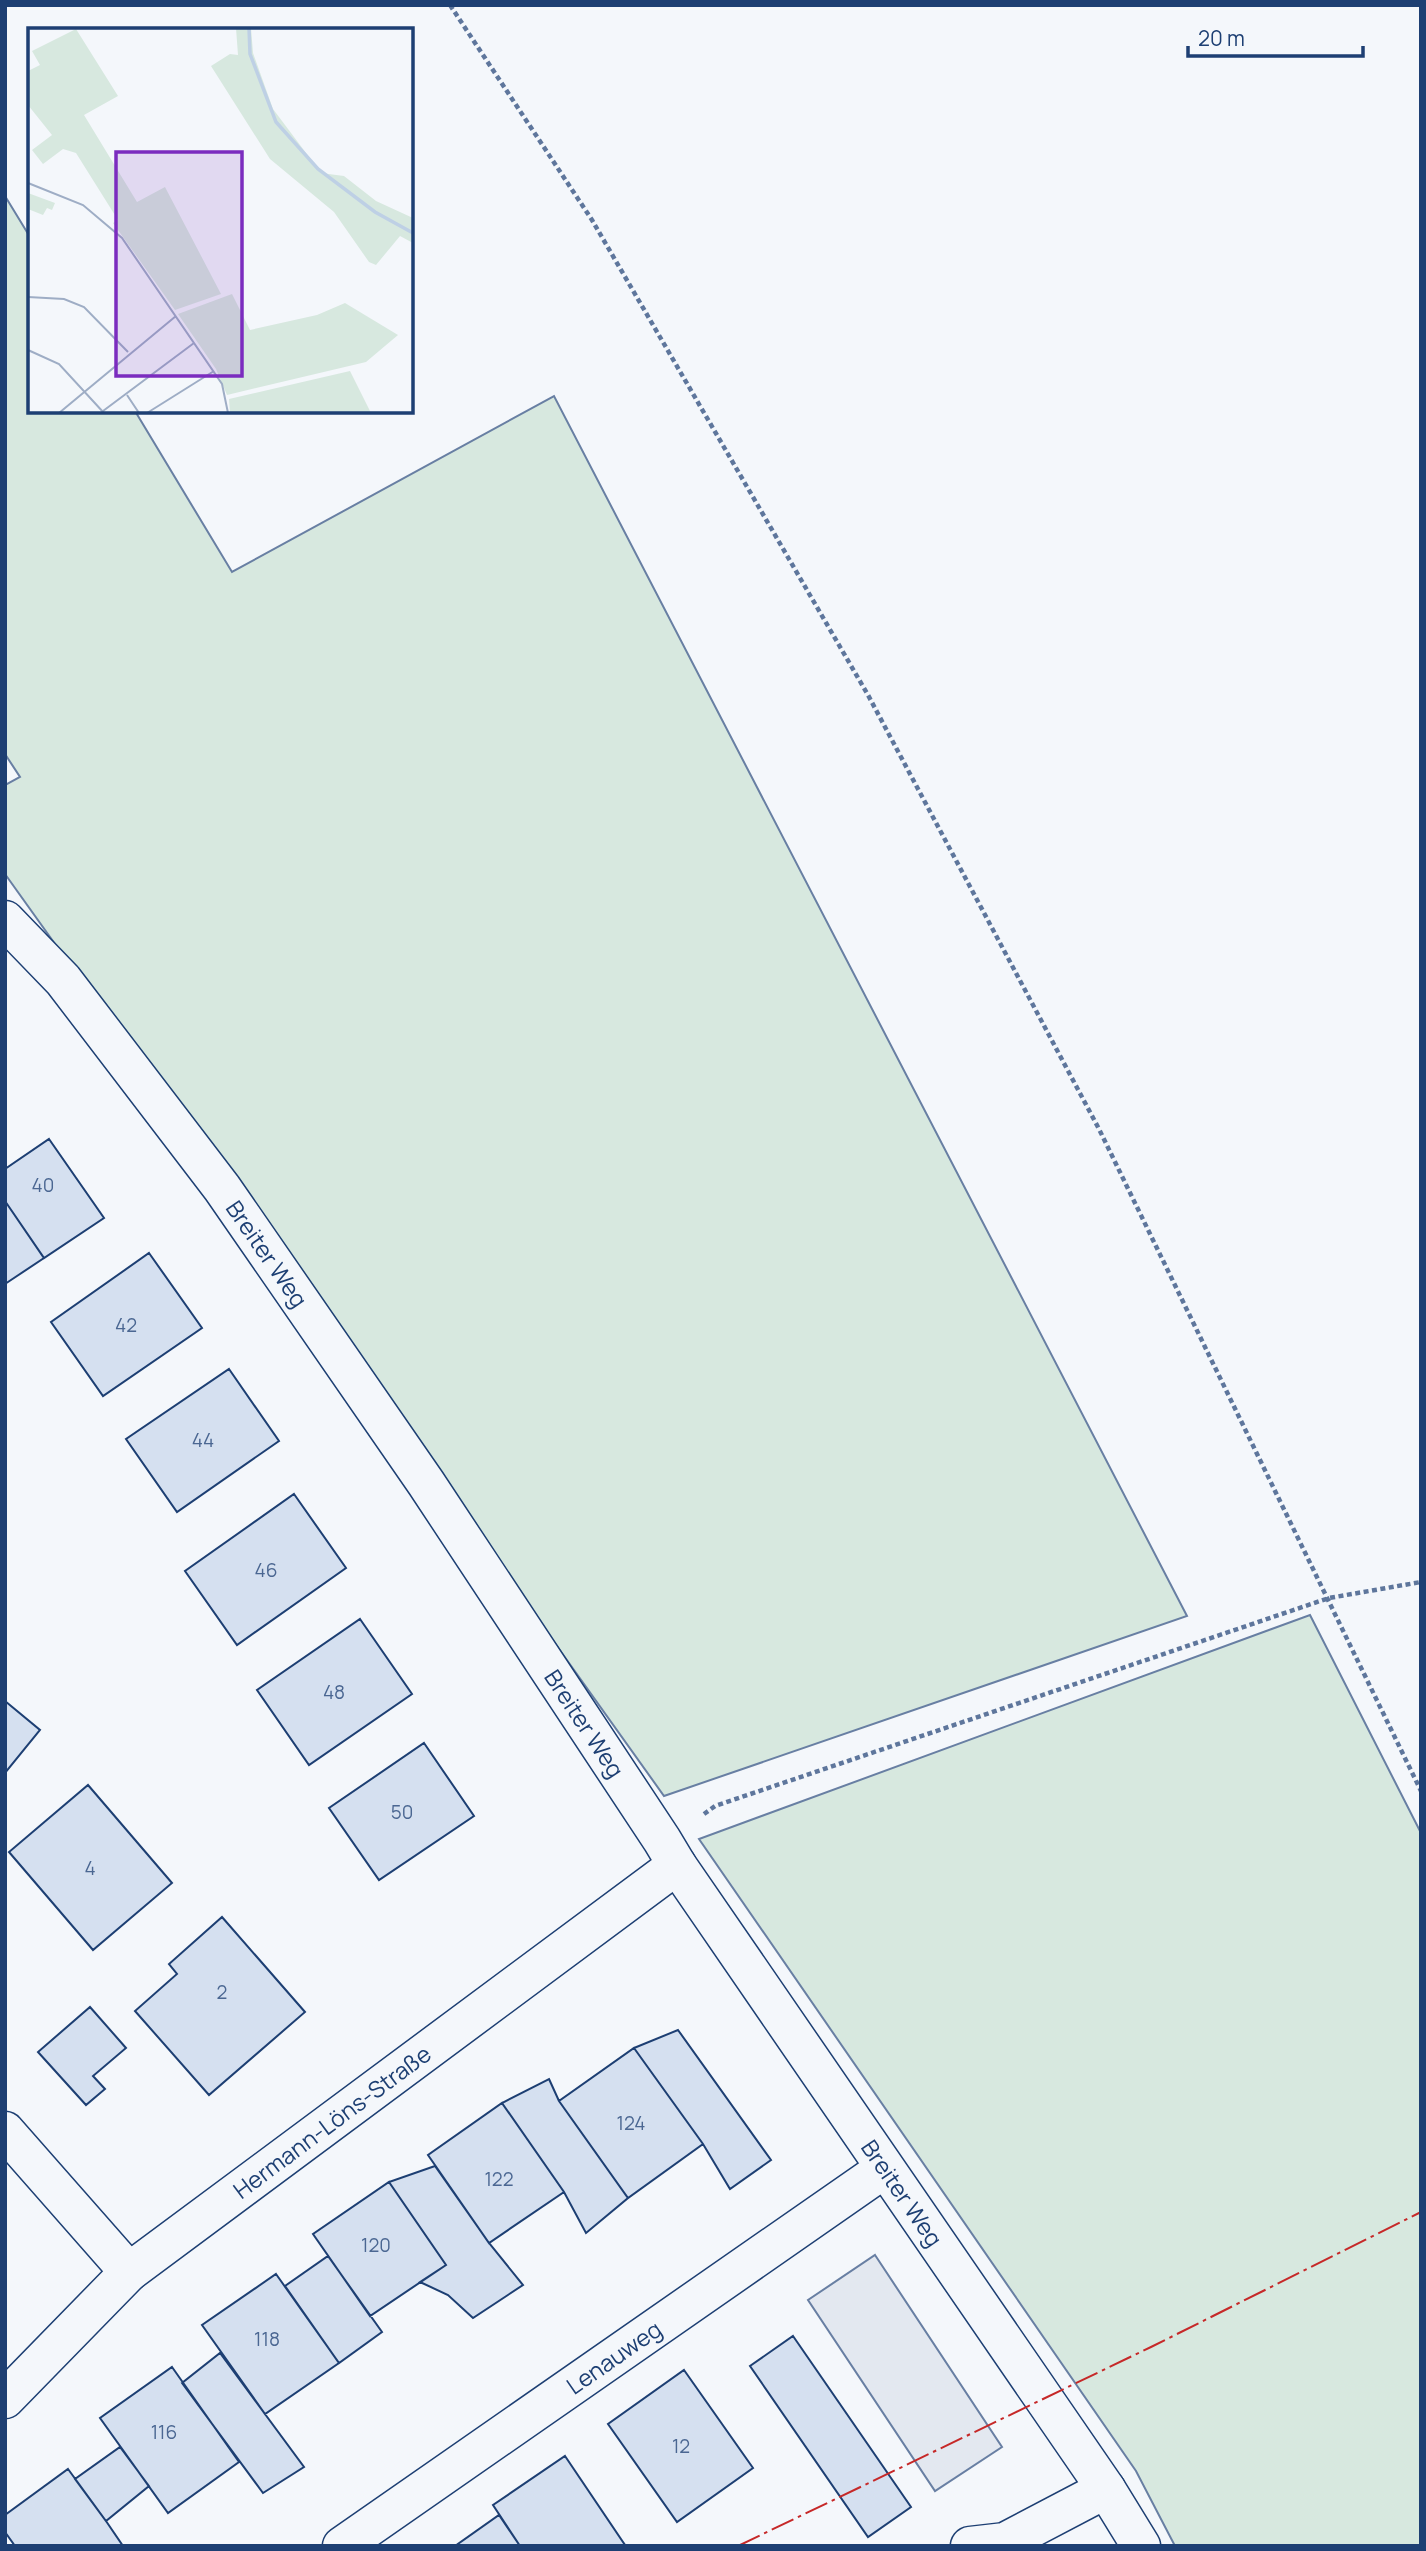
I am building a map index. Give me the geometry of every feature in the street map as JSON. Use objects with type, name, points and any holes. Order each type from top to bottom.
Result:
[{"type":"street","name":"Breiter Weg","points":[[5,920],[63,980],[222,1188],[433,1495],[669,1852],[884,2169],[1106,2488],[1141,2546]]},
{"type":"street","name":"Hermann-Löns-Straße","points":[[5,2399],[129,2272],[669,1852]]},
{"type":"street","points":[[5,2131],[129,2272]]},
{"type":"street","name":"Lenauweg","points":[[342,2546],[884,2169]]},
{"type":"street","points":[[970,2546],[1005,2542],[1106,2488]]},
{"type":"path","points":[[450,5],[592,220],[868,695],[1099,1129],[1421,1791]]},
{"type":"path","points":[[669,1852],[715,1807],[1329,1598],[1421,1582]]},
{"type":"shaded area","points":[[5,196],[28,234],[28,413],[136,413],[232,572],[554,396],[1187,1616],[664,1796],[5,874],[5,785],[20,777],[5,754]]},
{"type":"shaded area","points":[[1310,1615],[1421,1833],[1421,2546],[1175,2546],[1136,2471],[699,1839]]},
{"type":"shaded area","points":[[875,2255],[1002,2447],[935,2491],[808,2300]]},
{"type":"building","points":[[49,1139],[104,1218],[44,1258],[5,1201],[5,1169]]},
{"type":"building","points":[[5,1201],[44,1258],[5,1284]]},
{"type":"building","points":[[149,1253],[202,1328],[103,1396],[51,1322]]},
{"type":"building","points":[[229,1369],[279,1441],[177,1512],[126,1439]]},
{"type":"building","points":[[294,1494],[346,1568],[237,1645],[185,1571]]},
{"type":"building","points":[[360,1619],[412,1694],[309,1765],[257,1690]]},
{"type":"building","points":[[5,1701],[40,1730],[5,1773]]},
{"type":"building","points":[[424,1743],[474,1816],[379,1880],[329,1808]]},
{"type":"building","points":[[88,1785],[172,1883],[93,1950],[9,1852]]},
{"type":"building","points":[[222,1917],[305,2012],[209,2095],[135,2011],[177,1974],[169,1964]]},
{"type":"building","points":[[90,2007],[126,2048],[93,2076],[105,2089],[86,2105],[38,2052]]},
{"type":"building","points":[[678,2030],[771,2160],[730,2189],[703,2144],[634,2048]]},
{"type":"building","points":[[634,2048],[703,2144],[628,2198],[559,2101]]},
{"type":"building","points":[[549,2079],[559,2101],[628,2198],[586,2233],[564,2192],[502,2103]]},
{"type":"building","points":[[502,2103],[564,2192],[489,2243],[428,2155]]},
{"type":"building","points":[[435,2166],[489,2243],[523,2285],[473,2318],[448,2295],[420,2282],[446,2265],[389,2182]]},
{"type":"building","points":[[389,2182],[446,2265],[370,2316],[313,2234]]},
{"type":"building","points":[[328,2256],[382,2332],[339,2363],[285,2286]]},
{"type":"building","points":[[276,2274],[339,2363],[265,2414],[202,2325]]},
{"type":"building","points":[[793,2336],[911,2507],[868,2537],[750,2366]]},
{"type":"building","points":[[220,2353],[304,2467],[263,2493],[182,2383]]},
{"type":"building","points":[[172,2367],[239,2462],[168,2513],[100,2418]]},
{"type":"building","points":[[684,2370],[753,2468],[677,2522],[608,2424]]},
{"type":"building","points":[[120,2447],[149,2486],[106,2521],[75,2479]]},
{"type":"building","points":[[565,2456],[624,2546],[520,2546],[493,2505]]},
{"type":"building","points":[[68,2469],[123,2546],[15,2546],[5,2532],[5,2515]]},
{"type":"building","points":[[499,2515],[520,2546],[455,2546]]},
{"type":"power","points":[[738,2546],[1151,2347],[1421,2212]]}]
